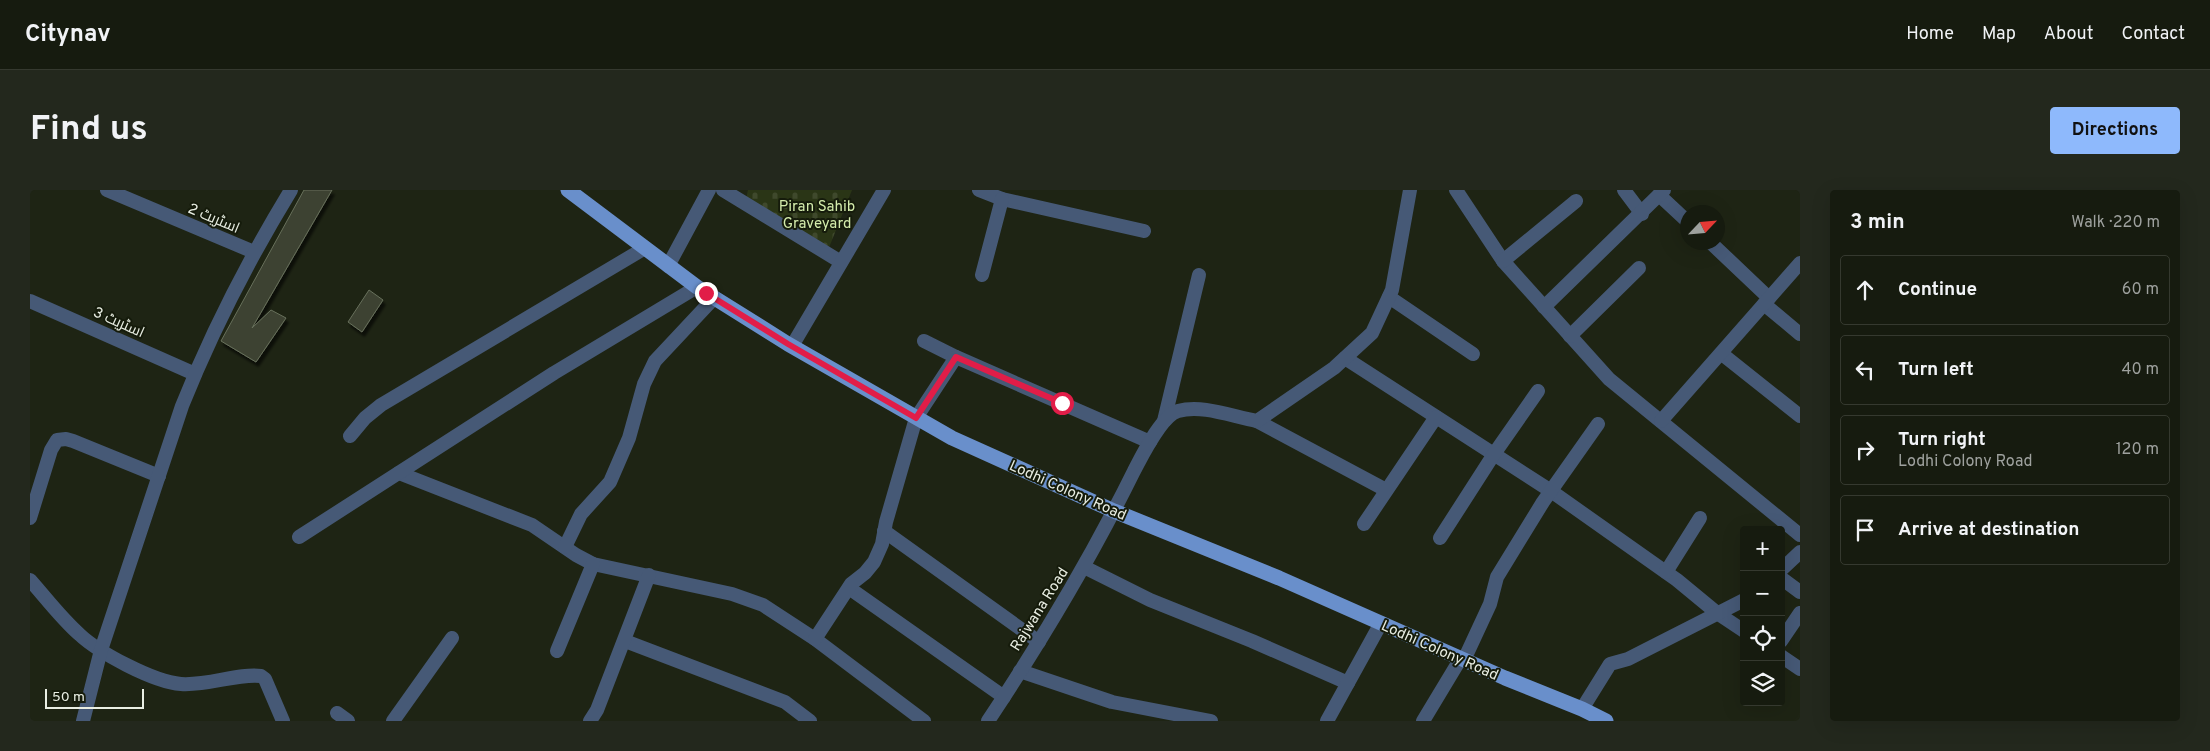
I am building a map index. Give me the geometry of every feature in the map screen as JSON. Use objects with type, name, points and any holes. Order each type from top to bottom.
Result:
[{"type":"main road","name":"Lodhi Colony Road","points":[[568,190],[668,266],[714,298],[792,346],[952,438],[1114,512],[1279,578],[1593,716]]},
{"type":"street","name":"اسٹریٹ 2","points":[[106,190],[254,252]]},
{"type":"street","points":[[84,721],[101,650],[194,374],[254,252],[291,190]]},
{"type":"street","points":[[668,266],[709,190]]},
{"type":"street","points":[[723,190],[841,262]]},
{"type":"street","points":[[792,346],[884,190]]},
{"type":"street","points":[[978,190],[1002,199],[1144,232]]},
{"type":"street","points":[[1257,421],[1334,368],[1372,333],[1392,290],[1410,190]]},
{"type":"street","points":[[1624,190],[1642,214]]},
{"type":"street","points":[[1462,192],[1504,261],[1609,378],[1800,534]]},
{"type":"street","points":[[1544,307],[1642,214],[1661,192],[1680,213]]},
{"type":"street","points":[[982,275],[1002,199]]},
{"type":"street","points":[[1504,261],[1576,201]]},
{"type":"street","points":[[350,436],[365,418],[381,405],[645,248]]},
{"type":"street","points":[[1718,250],[1800,334]]},
{"type":"street","points":[[1661,421],[1800,264]]},
{"type":"street","points":[[1570,336],[1639,268]]},
{"type":"street","points":[[1164,421],[1199,275]]},
{"type":"street","points":[[300,537],[554,372],[697,287]]},
{"type":"street","points":[[1389,297],[1473,354]]},
{"type":"street","points":[[565,547],[581,514],[610,482],[628,438],[644,384],[655,361],[714,298]]},
{"type":"street","name":"اسٹریٹ 3","points":[[30,301],[194,374]]},
{"type":"street","points":[[924,341],[956,357],[1150,442]]},
{"type":"street","points":[[1722,354],[1800,416]]},
{"type":"street","points":[[816,639],[849,588],[874,562],[882,544],[916,418],[956,357]]},
{"type":"street","points":[[1346,358],[1551,491],[1666,572],[1717,613],[1740,628]]},
{"type":"street","points":[[1440,538],[1494,454],[1538,392]]},
{"type":"street","points":[[1164,421],[1177,411],[1202,410],[1257,421],[1386,490]]},
{"type":"street","points":[[1364,524],[1436,417]]},
{"type":"street","name":"Rajwana Road","points":[[988,721],[1084,567],[1150,442],[1164,421]]},
{"type":"street","points":[[1423,721],[1462,659],[1490,604],[1497,577],[1551,491],[1598,424]]},
{"type":"street","points":[[30,518],[51,450],[57,440],[66,439],[159,476]]},
{"type":"street","points":[[399,473],[508,514],[532,525],[594,564],[649,575],[751,600],[780,614],[816,639],[924,721]]},
{"type":"street","points":[[1666,572],[1700,518]]},
{"type":"street","points":[[884,531],[1038,642]]},
{"type":"street","points":[[1785,566],[1800,552]]},
{"type":"street","points":[[557,651],[594,564]]},
{"type":"street","points":[[1084,567],[1150,600],[1252,641],[1348,683]]},
{"type":"street","points":[[590,721],[597,710],[649,575]]},
{"type":"street","points":[[30,580],[78,634],[101,650],[151,676],[181,684],[208,684],[261,676],[265,679],[283,721]]},
{"type":"street","points":[[1785,581],[1800,592]]},
{"type":"street","points":[[849,588],[1004,697]]},
{"type":"street","points":[[1593,716],[1610,664],[1628,658],[1740,602]]},
{"type":"street","points":[[1785,635],[1800,613]]},
{"type":"street","points":[[1327,721],[1381,623]]},
{"type":"street","points":[[393,721],[452,638]]},
{"type":"street","points":[[624,641],[785,702],[810,721]]},
{"type":"street","points":[[1785,659],[1800,669]]},
{"type":"street","points":[[1020,671],[1112,702],[1211,721]]},
{"type":"green space","name":"Piran Sahib Graveyard","points":[[748,190],[852,190],[828,250],[746,199]]},
{"type":"building","points":[[304,190],[332,190],[252,328],[271,310],[286,318],[256,362],[221,341]]},
{"type":"building","points":[[369,290],[383,300],[362,332],[348,322]]},
{"type":"route","points":[[706,293],[788,344],[916,418],[956,357],[1062,403]]}]
